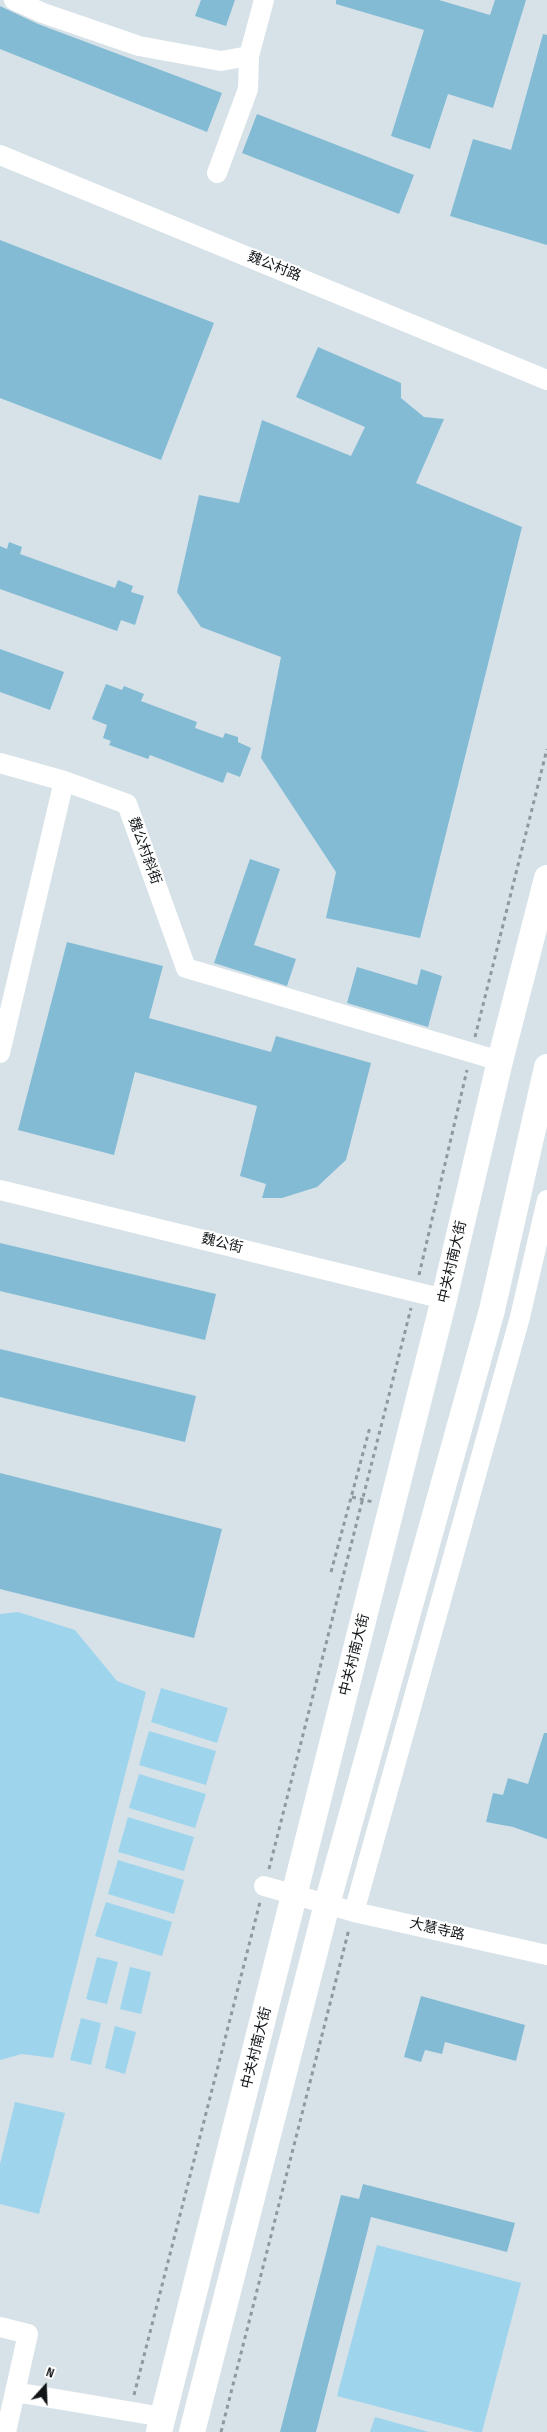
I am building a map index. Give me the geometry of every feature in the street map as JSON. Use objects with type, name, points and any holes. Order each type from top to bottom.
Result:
[{"type":"main road","name":"中关村南大街","points":[[161,2424],[296,1895],[444,1299],[500,1061],[547,878]]},
{"type":"main road","points":[[192,2432],[327,1904],[492,1310],[547,1067]]},
{"type":"street","points":[[14,0],[43,14],[139,46],[220,61],[249,56]]},
{"type":"street","points":[[217,173],[248,88],[249,56],[264,0]]},
{"type":"street","name":"魏公村路","points":[[0,155],[547,380]]},
{"type":"street","name":"魏公村斜街","points":[[0,763],[64,781],[127,804],[186,968],[471,1053]]},
{"type":"street","points":[[0,1053],[64,781]]},
{"type":"street","points":[[471,1053],[500,1061]]},
{"type":"street","name":"魏公街","points":[[0,1190],[444,1299]]},
{"type":"street","points":[[354,1912],[520,1317],[547,1200]]},
{"type":"street","name":"大慧寺路","points":[[264,1886],[354,1912],[547,1955]]},
{"type":"street","points":[[0,2327],[28,2334],[6,2432]]},
{"type":"street","points":[[15,2392],[130,2412],[161,2424]]},
{"type":"path","points":[[130,2412],[415,1292],[471,1053],[547,749]]},
{"type":"path","points":[[331,1572],[370,1427]]},
{"type":"path","points":[[221,2432],[354,1912]]},
{"type":"shaded area","points":[[18,1612],[75,1630],[117,1681],[146,1692],[53,2058],[22,2054],[0,2060],[0,1614]]},
{"type":"shaded area","points":[[161,1688],[228,1708],[217,1743],[151,1722]]},
{"type":"shaded area","points":[[149,1731],[216,1751],[206,1785],[139,1765]]},
{"type":"shaded area","points":[[139,1774],[206,1794],[195,1828],[129,1808]]},
{"type":"shaded area","points":[[128,1817],[194,1837],[184,1871],[118,1852]]},
{"type":"shaded area","points":[[118,1860],[184,1880],[174,1914],[108,1894]]},
{"type":"shaded area","points":[[106,1902],[172,1922],[162,1956],[95,1936]]},
{"type":"shaded area","points":[[97,1957],[118,1962],[107,2004],[86,1999]]},
{"type":"shaded area","points":[[130,1967],[151,1972],[141,2014],[120,2009]]},
{"type":"shaded area","points":[[81,2018],[101,2023],[91,2065],[70,2060]]},
{"type":"shaded area","points":[[115,2026],[136,2032],[125,2074],[105,2068]]},
{"type":"shaded area","points":[[15,2102],[65,2113],[39,2214],[0,2204],[0,2164]]},
{"type":"shaded area","points":[[377,2245],[521,2283],[482,2432],[475,2432],[337,2396]]},
{"type":"shaded area","points":[[375,2417],[429,2432],[370,2432]]},
{"type":"building","points":[[201,0],[235,0],[226,26],[195,16]]},
{"type":"building","points":[[336,0],[439,0],[490,15],[495,0],[526,0],[493,108],[448,94],[430,149],[391,136],[424,30],[336,4]]},
{"type":"building","points":[[0,6],[38,24],[222,93],[207,132],[0,49]]},
{"type":"building","points":[[543,34],[547,35],[547,245],[450,216],[473,139],[511,150]]},
{"type":"building","points":[[257,114],[414,175],[399,214],[242,153]]},
{"type":"building","points":[[0,240],[214,323],[161,460],[0,398]]},
{"type":"building","points":[[318,347],[401,383],[401,398],[424,417],[444,419],[416,483],[522,527],[420,938],[326,918],[336,872],[261,758],[281,657],[201,627],[177,592],[199,495],[239,503],[262,420],[351,456],[365,427],[296,397]]},
{"type":"building","points":[[9,542],[22,547],[20,554],[115,588],[118,580],[133,586],[131,592],[144,596],[135,625],[121,620],[117,631],[0,589],[0,546],[7,549]]},
{"type":"building","points":[[0,649],[64,672],[50,710],[0,692]]},
{"type":"building","points":[[106,684],[122,690],[124,686],[144,694],[141,701],[197,722],[195,728],[223,738],[225,733],[238,737],[238,742],[251,748],[240,777],[227,772],[223,783],[150,755],[148,759],[109,745],[111,741],[103,738],[107,725],[92,719]]},
{"type":"building","points":[[250,859],[280,869],[254,945],[296,959],[287,986],[214,963]]},
{"type":"building","points":[[67,942],[163,966],[149,1018],[271,1052],[276,1036],[371,1063],[346,1160],[317,1187],[282,1198],[262,1198],[266,1184],[240,1176],[257,1106],[135,1072],[114,1155],[18,1130]]},
{"type":"building","points":[[357,967],[417,985],[421,969],[442,976],[428,1027],[347,1003]]},
{"type":"building","points":[[0,1243],[216,1294],[205,1340],[0,1291]]},
{"type":"building","points":[[0,1349],[196,1396],[185,1442],[0,1397]]},
{"type":"building","points":[[0,1473],[222,1529],[194,1638],[0,1589]]},
{"type":"building","points":[[544,1733],[547,1733],[547,1839],[513,1827],[486,1822],[493,1793],[503,1795],[508,1778],[528,1784]]},
{"type":"building","points":[[421,1996],[525,2025],[516,2061],[445,2042],[442,2054],[425,2050],[421,2062],[404,2057]]},
{"type":"building","points":[[363,2184],[515,2223],[507,2252],[371,2217],[316,2432],[280,2432],[341,2195],[359,2199]]}]
